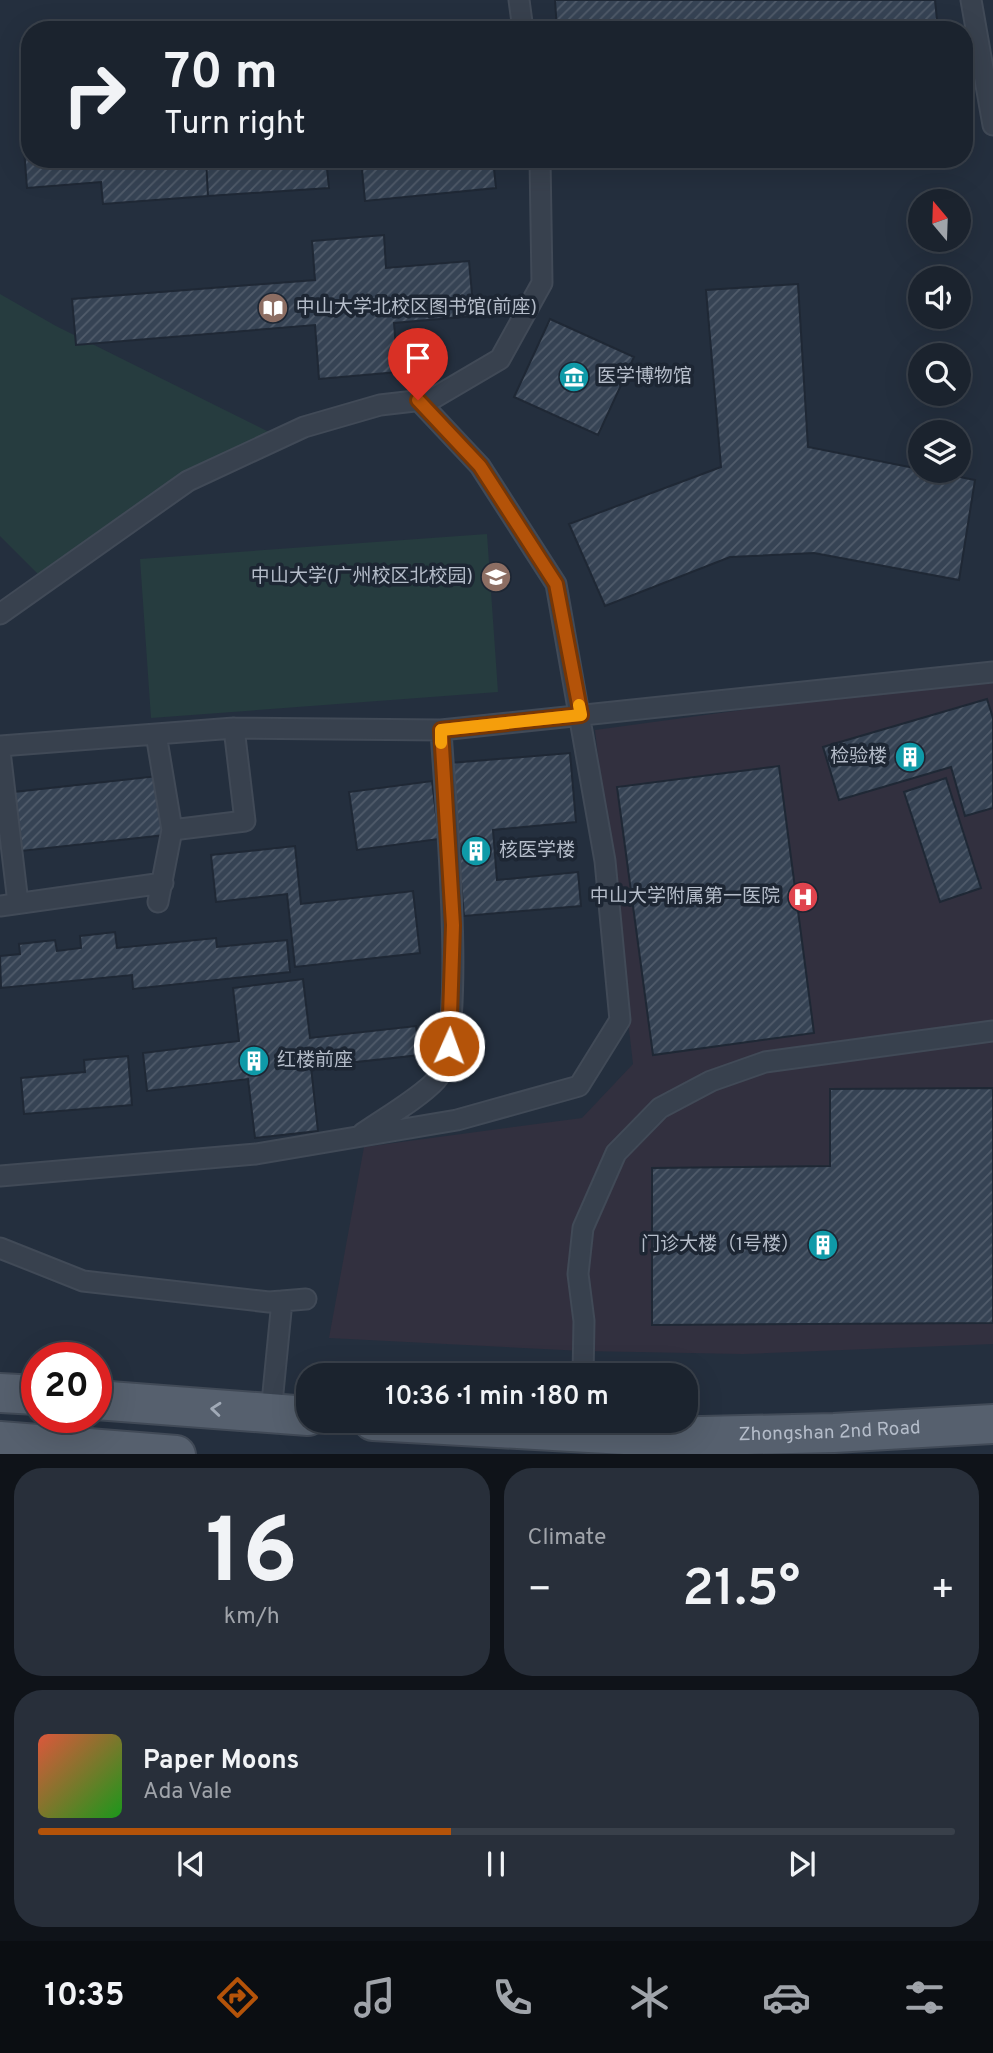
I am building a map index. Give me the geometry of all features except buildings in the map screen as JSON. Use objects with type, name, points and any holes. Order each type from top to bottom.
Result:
[{"type":"main road","points":[[0,1393],[21,1394]]},
{"type":"main road","points":[[112,1401],[290,1415]]},
{"type":"main road","name":"Zhongshan 2nd Road","points":[[654,1433],[725,1438],[993,1424]]},
{"type":"main road","points":[[0,1441],[176,1454]]},
{"type":"lane","points":[[519,0],[522,21]]},
{"type":"lane","points":[[971,0],[993,125]]},
{"type":"lane","points":[[1,612],[188,481],[304,427],[380,405],[432,398],[500,359],[542,283],[540,168]]},
{"type":"lane","points":[[0,1176],[256,1154],[457,1120],[579,1086],[621,1020],[605,861],[556,584],[480,466],[418,400]]},
{"type":"lane","points":[[0,746],[234,727],[441,730],[993,672]]},
{"type":"lane","points":[[172,830],[245,821],[234,727]]},
{"type":"lane","points":[[359,1135],[438,1079],[449,1046],[453,925],[441,730]]},
{"type":"lane","points":[[0,751],[9,904],[161,892],[172,830],[156,734]]},
{"type":"lane","points":[[583,1363],[584,1321],[578,1275],[583,1228],[616,1153],[660,1108],[711,1080],[765,1062],[993,1031]]},
{"type":"lane","points":[[0,1248],[83,1281],[270,1302],[306,1299]]},
{"type":"lane","points":[[282,1301],[290,1415]]},
{"type":"shaded area","name":"中山大学附属第一医院","points":[[993,683],[993,1344],[743,1354],[583,1351],[329,1338],[364,1147],[582,1118],[633,1064],[595,730],[801,702]]},
{"type":"green space","points":[[0,294],[56,326],[273,434],[208,460],[38,574],[0,536]]},
{"type":"green space","points":[[487,534],[498,692],[151,718],[140,559]]},
{"type":"slow traffic","points":[[441,743],[441,730],[581,715],[579,705]]},
{"type":"place","name":"中山大学北校区图书馆(前座)","points":[[273,308]]},
{"type":"place","name":"医学博物馆","points":[[574,377]]},
{"type":"place","name":"中山大学(广州校区北校园)","points":[[496,577]]},
{"type":"place","name":"检验楼","points":[[910,757]]},
{"type":"place","name":"核医学楼","points":[[476,851]]},
{"type":"place","name":"中山大学附属第一医院","points":[[803,897]]},
{"type":"place","name":"红楼前座","points":[[254,1061]]},
{"type":"place","name":"门诊大楼（1号楼）","points":[[823,1245]]},
{"type":"route","points":[[418,400],[480,466],[556,584],[581,715],[441,730],[453,925],[449,1046]]}]
